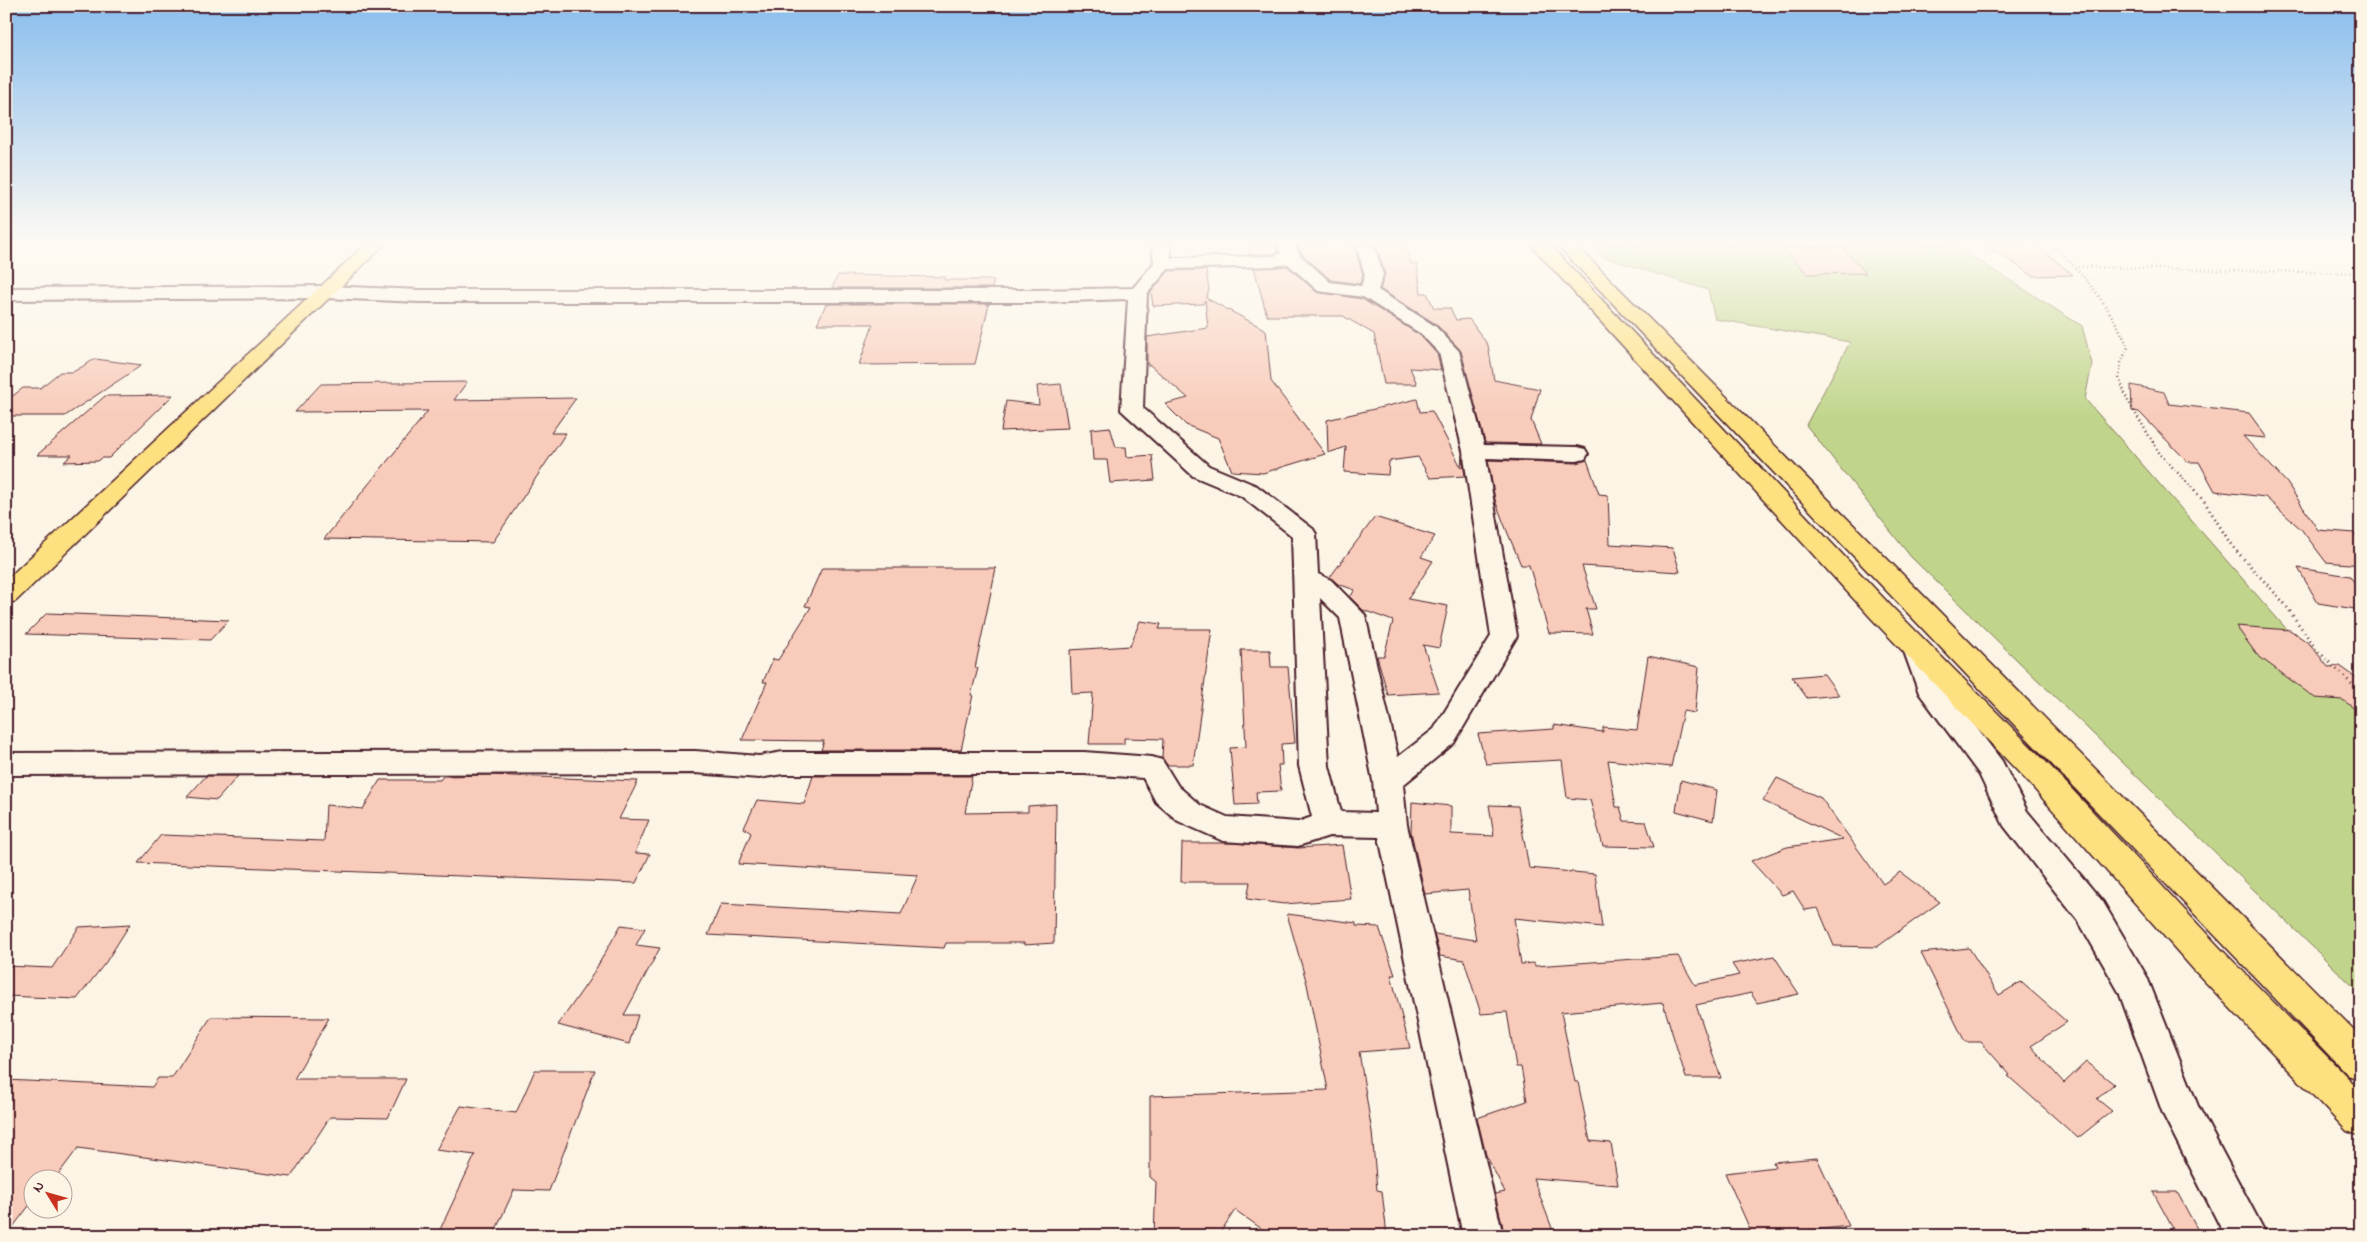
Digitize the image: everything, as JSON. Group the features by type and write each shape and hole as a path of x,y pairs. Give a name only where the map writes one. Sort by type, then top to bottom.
{"main road":[{"path":"6,595 314,303"},
{"path":"1594,303 1915,646 2041,776 2207,960 2361,1118"},
{"path":"1623,303 2078,770 2242,943 2361,1063"}],"street":[{"path":"1137,303 1132,410 1201,470 1248,491 1304,534 1314,766 1329,824"},
{"path":"1385,303 1428,330 1449,351 1474,451 1504,636 1444,736 1388,780"},
{"path":"1474,451 1577,454"},
{"path":"1305,578 1322,586 1352,615 1388,780 1392,824 1483,1236"},
{"path":"1915,646 1929,686 1992,769 2015,818 2090,912 2135,988 2182,1114 2247,1236"},
{"path":"6,764 695,762 759,767 783,763 1084,763 1152,768 1167,794 1189,813 1223,829 1298,834 1329,824 1392,824"}],"path":[{"path":"2104,303 2120,326 2128,347 2121,363 2119,378 2128,401 2160,454 2204,500 2232,546 2284,603 2316,648 2361,692"}],"green space":[{"path":"1711,303 2046,303 2082,326 2092,364 2085,399 2361,714 2361,994 1911,557 1806,425 1850,342 1715,319"}],"building":[{"path":"1153,303 1204,303 1203,304 1153,306"},
{"path":"1205,303 1215,303 1266,330 1271,381 1325,454 1263,473 1232,471 1218,438 1186,425 1165,404 1188,398 1150,365 1147,365 1147,337 1208,328"},
{"path":"1263,303 1368,303 1420,335 1437,354 1441,370 1410,368 1417,384 1384,384 1374,334 1343,316 1267,316"},
{"path":"1402,303 1432,303 1434,308 1450,308 1456,320 1469,319 1488,345 1494,380 1540,389 1531,420 1541,444 1485,443 1461,351 1436,324"},
{"path":"826,304 989,304 975,364 859,365 873,324 817,324"},
{"path":"95,359 142,365 65,416 6,416 6,401 23,388 40,388 60,372 73,372"},
{"path":"467,382 454,400 576,398 551,433 566,433 493,542 324,539 428,411 295,412 321,384"},
{"path":"1061,384 1068,428 1001,431 1006,401 1039,405 1037,386"},
{"path":"2131,385 2164,392 2169,404 2249,413 2267,438 2243,436 2287,483 2318,530 2354,533 2361,540 2361,565 2326,562 2301,529 2265,497 2215,491 2199,462 2188,462 2139,412 2132,411"},
{"path":"173,395 109,458 102,458 98,461 64,462 72,455 37,455 105,396"},
{"path":"1417,399 1420,412 1432,411 1461,467 1462,455 1465,476 1430,478 1418,457 1389,461 1388,475 1344,472 1346,447 1328,453 1327,420"},
{"path":"1110,427 1116,447 1126,447 1127,457 1152,455 1155,480 1110,483 1107,460 1093,460 1091,429"},
{"path":"1488,460 1577,463 1587,460 1599,494 1608,495 1610,544 1673,548 1680,572 1582,566 1596,609 1586,609 1593,634 1549,633 1529,565 1521,565 1495,500"},
{"path":"1375,517 1435,536 1421,557 1433,561 1408,599 1448,606 1439,648 1423,645 1439,692 1388,695 1377,656 1384,656 1393,621 1363,610 1350,597 1355,590 1338,584 1330,577"},
{"path":"822,568 996,568 975,668 978,668 961,750 821,750 824,741 742,740 767,682 763,682 773,659 778,660 811,607 805,606"},
{"path":"2298,568 2350,576 2361,593 2361,610 2318,603"},
{"path":"47,613 229,620 210,640 26,634"},
{"path":"1140,621 1161,624 1159,629 1212,629 1193,765 1167,765 1162,758 1163,739 1124,738 1124,744 1089,744 1093,693 1072,694 1070,650 1130,646"},
{"path":"2236,626 2290,630 2310,644 2328,667 2340,666 2361,681 2361,714 2343,700 2315,698 2257,655"},
{"path":"1241,650 1270,650 1271,667 1288,667 1295,743 1281,744 1282,765 1278,765 1281,791 1256,792 1257,804 1235,805 1230,748 1246,747"},
{"path":"1648,656 1699,667 1695,713 1683,711 1671,767 1608,760 1616,807 1620,807 1624,821 1646,822 1654,847 1603,846 1590,800 1567,798 1562,760 1486,764 1478,734 1554,729 1554,725 1603,732 1603,727 1637,730"},
{"path":"1824,674 1839,695 1807,698 1792,677"},
{"path":"489,775 638,781 619,819 649,820 635,853 650,854 636,883 138,863 161,835 324,841 326,805 363,809 380,780 440,780 443,776"},
{"path":"206,776 238,776 217,800 187,797"},
{"path":"813,776 972,776 965,813 1028,812 1028,806 1056,804 1054,943 1024,945 1024,943 946,943 944,948 708,935 721,904 901,914 918,875 738,864 751,833 744,828 757,800 804,804"},
{"path":"1777,778 1821,798 1883,884 1900,872 1940,902 1877,947 1834,946 1818,908 1805,910 1793,891 1782,895 1751,861 1787,847 1843,839 1763,801"},
{"path":"1681,780 1717,790 1713,821 1676,811"},
{"path":"1412,802 1451,806 1451,834 1494,836 1489,805 1518,806 1529,868 1595,874 1602,927 1514,918 1521,964 1534,963 1535,966 1678,956 1695,985 1739,975 1732,964 1774,956 1799,994 1757,1003 1751,993 1696,1005 1721,1078 1686,1078 1663,1003 1561,1012 1575,1082 1578,1082 1590,1141 1611,1143 1618,1185 1533,1178 1555,1236 1505,1236 1495,1194 1505,1192 1486,1155 1477,1118 1527,1101 1521,1067 1516,1067 1507,1012 1481,1014 1464,960 1440,956 1434,934 1476,940 1468,890 1425,894 1411,832"},
{"path":"1182,843 1232,843 1298,848 1342,845 1351,899 1284,904 1247,899 1250,882 1181,882"},
{"path":"1287,914 1356,923 1356,926 1379,927 1395,975 1391,975 1410,1048 1359,1052 1372,1132 1377,1190 1382,1191 1387,1236 1272,1236 1235,1210 1218,1236 1154,1236 1156,1182 1150,1177 1150,1096 1328,1090 1307,984"},
{"path":"130,924 106,962 77,999 6,996 6,966 52,968 79,927"},
{"path":"621,925 645,928 636,945 660,948 624,1015 638,1015 629,1044 558,1025 590,979"},
{"path":"1969,948 1999,995 2021,982 2067,1022 2031,1046 2064,1083 2086,1062 2114,1084 2097,1099 2112,1111 2078,1138 2008,1076 2010,1075 1981,1042 1965,1042 1921,953"},
{"path":"211,1017 329,1018 294,1079 406,1079 388,1118 330,1117 291,1177 78,1148 62,1170 22,1170 22,1215 6,1236 6,1080 152,1087 158,1078 172,1078"},
{"path":"535,1070 595,1070 549,1191 514,1190 493,1236 437,1236 475,1155 436,1150 461,1106 516,1113"},
{"path":"1817,1158 1849,1226 1795,1232 1797,1236 1753,1236 1725,1173 1775,1167 1773,1162"},
{"path":"2153,1192 2177,1192 2201,1236 2177,1236"}]}
